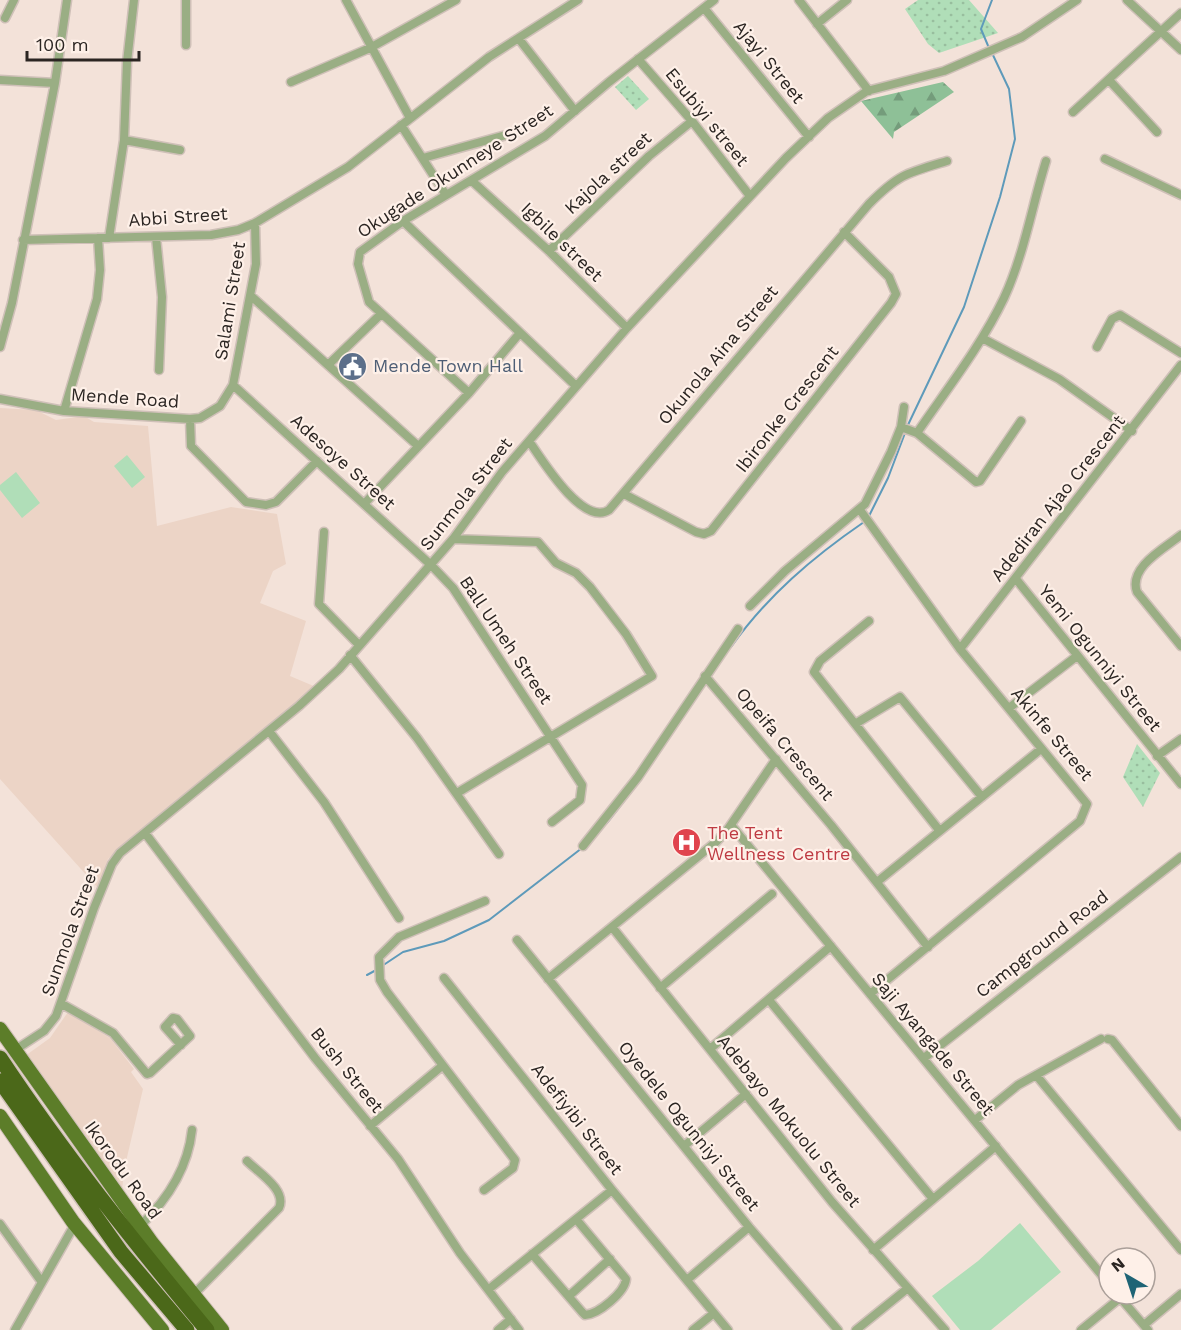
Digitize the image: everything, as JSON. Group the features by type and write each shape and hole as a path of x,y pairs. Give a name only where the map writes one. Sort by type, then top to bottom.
{"highway":[{"name":"Ikorodu Road","path":"0,1058 53,1135 133,1241 207,1330"},
{"path":"0,1081 121,1252 187,1330"}],"main road":[{"name":"Ikorodu Road","path":"0,1029 141,1226 222,1330"},
{"path":"0,1116 75,1224 162,1330"}],"street":[{"path":"5,18 14,0"},
{"path":"0,347 12,303 55,83 67,0"},
{"path":"109,238 124,140 127,63 134,0"},
{"path":"186,0 186,45"},
{"path":"346,0 410,118"},
{"path":"291,82 370,48 456,0"},
{"name":"Abbi Street","path":"23,240 211,236 238,230 255,223 348,166 489,57 578,0"},
{"name":"Okugade Okunneye Street","path":"469,393 369,302 364,293 358,257 367,245 403,221 545,136 714,0"},
{"path":"799,0 869,91"},
{"path":"817,24 847,0"},
{"name":"Sunmola Street","path":"15,1050 52,1023 62,1004 81,941 112,864 120,854 323,686 431,565 453,539 479,501 627,328 808,136 846,104 869,91 944,70 1022,37 1077,0"},
{"path":"1127,0 1181,50"},
{"name":"Ajayi Street","path":"704,8 808,136"},
{"path":"1073,112 1181,13"},
{"path":"519,39 575,111"},
{"name":"Esubiyi street","path":"638,60 692,121 750,195"},
{"path":"0,80 55,83"},
{"path":"1108,80 1156,132"},
{"name":"Kajola street","path":"549,251 649,156 692,121"},
{"path":"401,125 446,195"},
{"path":"423,158 517,132"},
{"path":"124,140 180,150"},
{"path":"1105,159 1181,195"},
{"name":"Okunola Aina Street","path":"529,441 561,485 588,511 604,513 624,494 844,232 892,180 946,161"},
{"path":"750,606 785,571 864,515 879,480 908,430 982,338 1014,275 1046,161"},
{"name":"Igbile street","path":"472,181 549,251 627,328"},
{"path":"403,221 576,386"},
{"name":"Salami Street","path":"233,385 256,264 255,223"},
{"name":"Ibironke Crescent","path":"624,494 696,532 704,534 711,531 896,294 889,277 844,232"},
{"path":"156,237 162,297 159,370"},
{"path":"64,411 97,299 100,270 98,238"},
{"path":"251,296 417,445"},
{"path":"328,365 381,314"},
{"path":"1097,347 1112,319 1120,315 1181,353"},
{"path":"364,504 417,445 469,393 519,334"},
{"path":"982,338 1059,379 1132,431"},
{"name":"Adediran Ajao Crescent","path":"960,649 1132,431 1181,365"},
{"name":"Mende Road","path":"0,399 64,411 190,419 200,418 220,406 233,385"},
{"name":"Adesoye Street","path":"233,385 431,565"},
{"path":"904,407 908,430 976,482 980,481 1021,421"},
{"path":"190,419 191,446 246,502 266,505 276,502 317,461"},
{"name":"Akinfe Street","path":"864,515 960,649 1087,804 1085,815 985,902 870,994"},
{"path":"324,532 319,604 359,645"},
{"path":"1181,535 1140,569 1135,580 1137,592 1181,646"},
{"path":"453,539 538,542 556,563 576,573 590,587 651,673 649,680 457,793"},
{"name":"Ball Umeh Street","path":"431,565 453,588 582,785 583,793 572,808 552,822"},
{"name":"Yemi Ogunniyi Street","path":"1016,579 1181,784"},
{"path":"869,621 820,661 814,672 939,830"},
{"path":"583,846 639,777 738,629"},
{"path":"350,656 397,711 499,854"},
{"path":"1010,708 1077,656"},
{"name":"Opeifa Crescent","path":"707,678 877,882 927,947"},
{"path":"855,724 900,697 982,797"},
{"path":"269,730 324,802 399,918"},
{"path":"1158,756 1181,739"},
{"path":"877,882 1041,749"},
{"path":"548,979 696,859 731,825 776,759"},
{"name":"Saji Ayangade Street","path":"731,825 1097,1269"},
{"name":"Bush Street","path":"145,833 315,1058 410,1175 460,1253 519,1330"},
{"name":"Campground Road","path":"924,1058 1181,857"},
{"path":"660,988 772,894"},
{"path":"484,1190 513,1168 514,1160 380,980 380,957 399,936 485,901"},
{"name":"Adebayo Mokuolu Street","path":"612,927 873,1250 945,1330"},
{"name":"Oyedele Ogunniyi Street","path":"517,940 749,1227 838,1330"},
{"path":"710,1049 831,946"},
{"name":"Adefiyibi Street","path":"444,978 612,1190 728,1330"},
{"path":"769,1000 933,1199"},
{"path":"62,1004 113,1033 147,1074 181,1046"},
{"path":"975,1120 1018,1085 1104,1039 1112,1040 1181,1126"},
{"path":"370,1126 442,1066"},
{"path":"1036,1075 1181,1250"},
{"path":"684,1146 746,1094"},
{"path":"141,1226 158,1208 181,1172 190,1145 192,1130"},
{"path":"873,1250 996,1146"},
{"path":"193,1295 279,1208 282,1202 280,1193 247,1161"},
{"path":"489,1289 612,1190"},
{"path":"532,1254 585,1315 596,1313 626,1283 623,1275 576,1219"},
{"path":"0,1224 41,1281"},
{"path":"15,1330 75,1224"},
{"path":"687,1280 749,1227"},
{"path":"568,1296 610,1259"},
{"path":"856,1330 908,1288"},
{"path":"1127,1306 1146,1328 1181,1294"},
{"path":"1082,1330 1107,1306"},
{"path":"693,1330 714,1313"},
{"path":"498,1330 511,1319"}],"shaded area":[{"path":"0,408 36,410 56,420 84,416 94,422 148,426 157,526 231,507 277,514 286,564 273,571 260,603 306,621 290,676 316,687 108,859 98,888 0,779"},
{"path":"68,1012 110,1038 134,1069 131,1072 143,1089 124,1170 122,1191 25,1056 50,1038"}],"green space":[{"path":"918,0 969,0 998,33 939,53 928,44 905,9"},
{"path":"628,76 649,99 636,110 615,87"},
{"path":"943,82 954,92 894,132 893,139 861,101"},
{"path":"127,455 145,477 132,488 114,466"},
{"path":"16,472 40,503 22,518 0,490 0,485"},
{"path":"1137,744 1160,773 1143,807 1123,777"},
{"path":"1020,1223 1061,1272 991,1330 960,1330 932,1296 978,1261"}],"waterway":[{"path":"989,48 981,29 992,0"},
{"path":"907,427 964,307 1000,197 1015,139 1009,89 992,53"},
{"path":"868,518 888,478 905,433"},
{"path":"731,647 775,594 792,578 864,522"},
{"path":"607,823 642,778"},
{"path":"382,966 403,952 444,941 489,920 582,848"},
{"path":"367,975 378,969"}],"place":[{"name":"Mende Town Hall","path":"352,366"},
{"name":"The Tent Wellness Centre","path":"686,843"}]}
